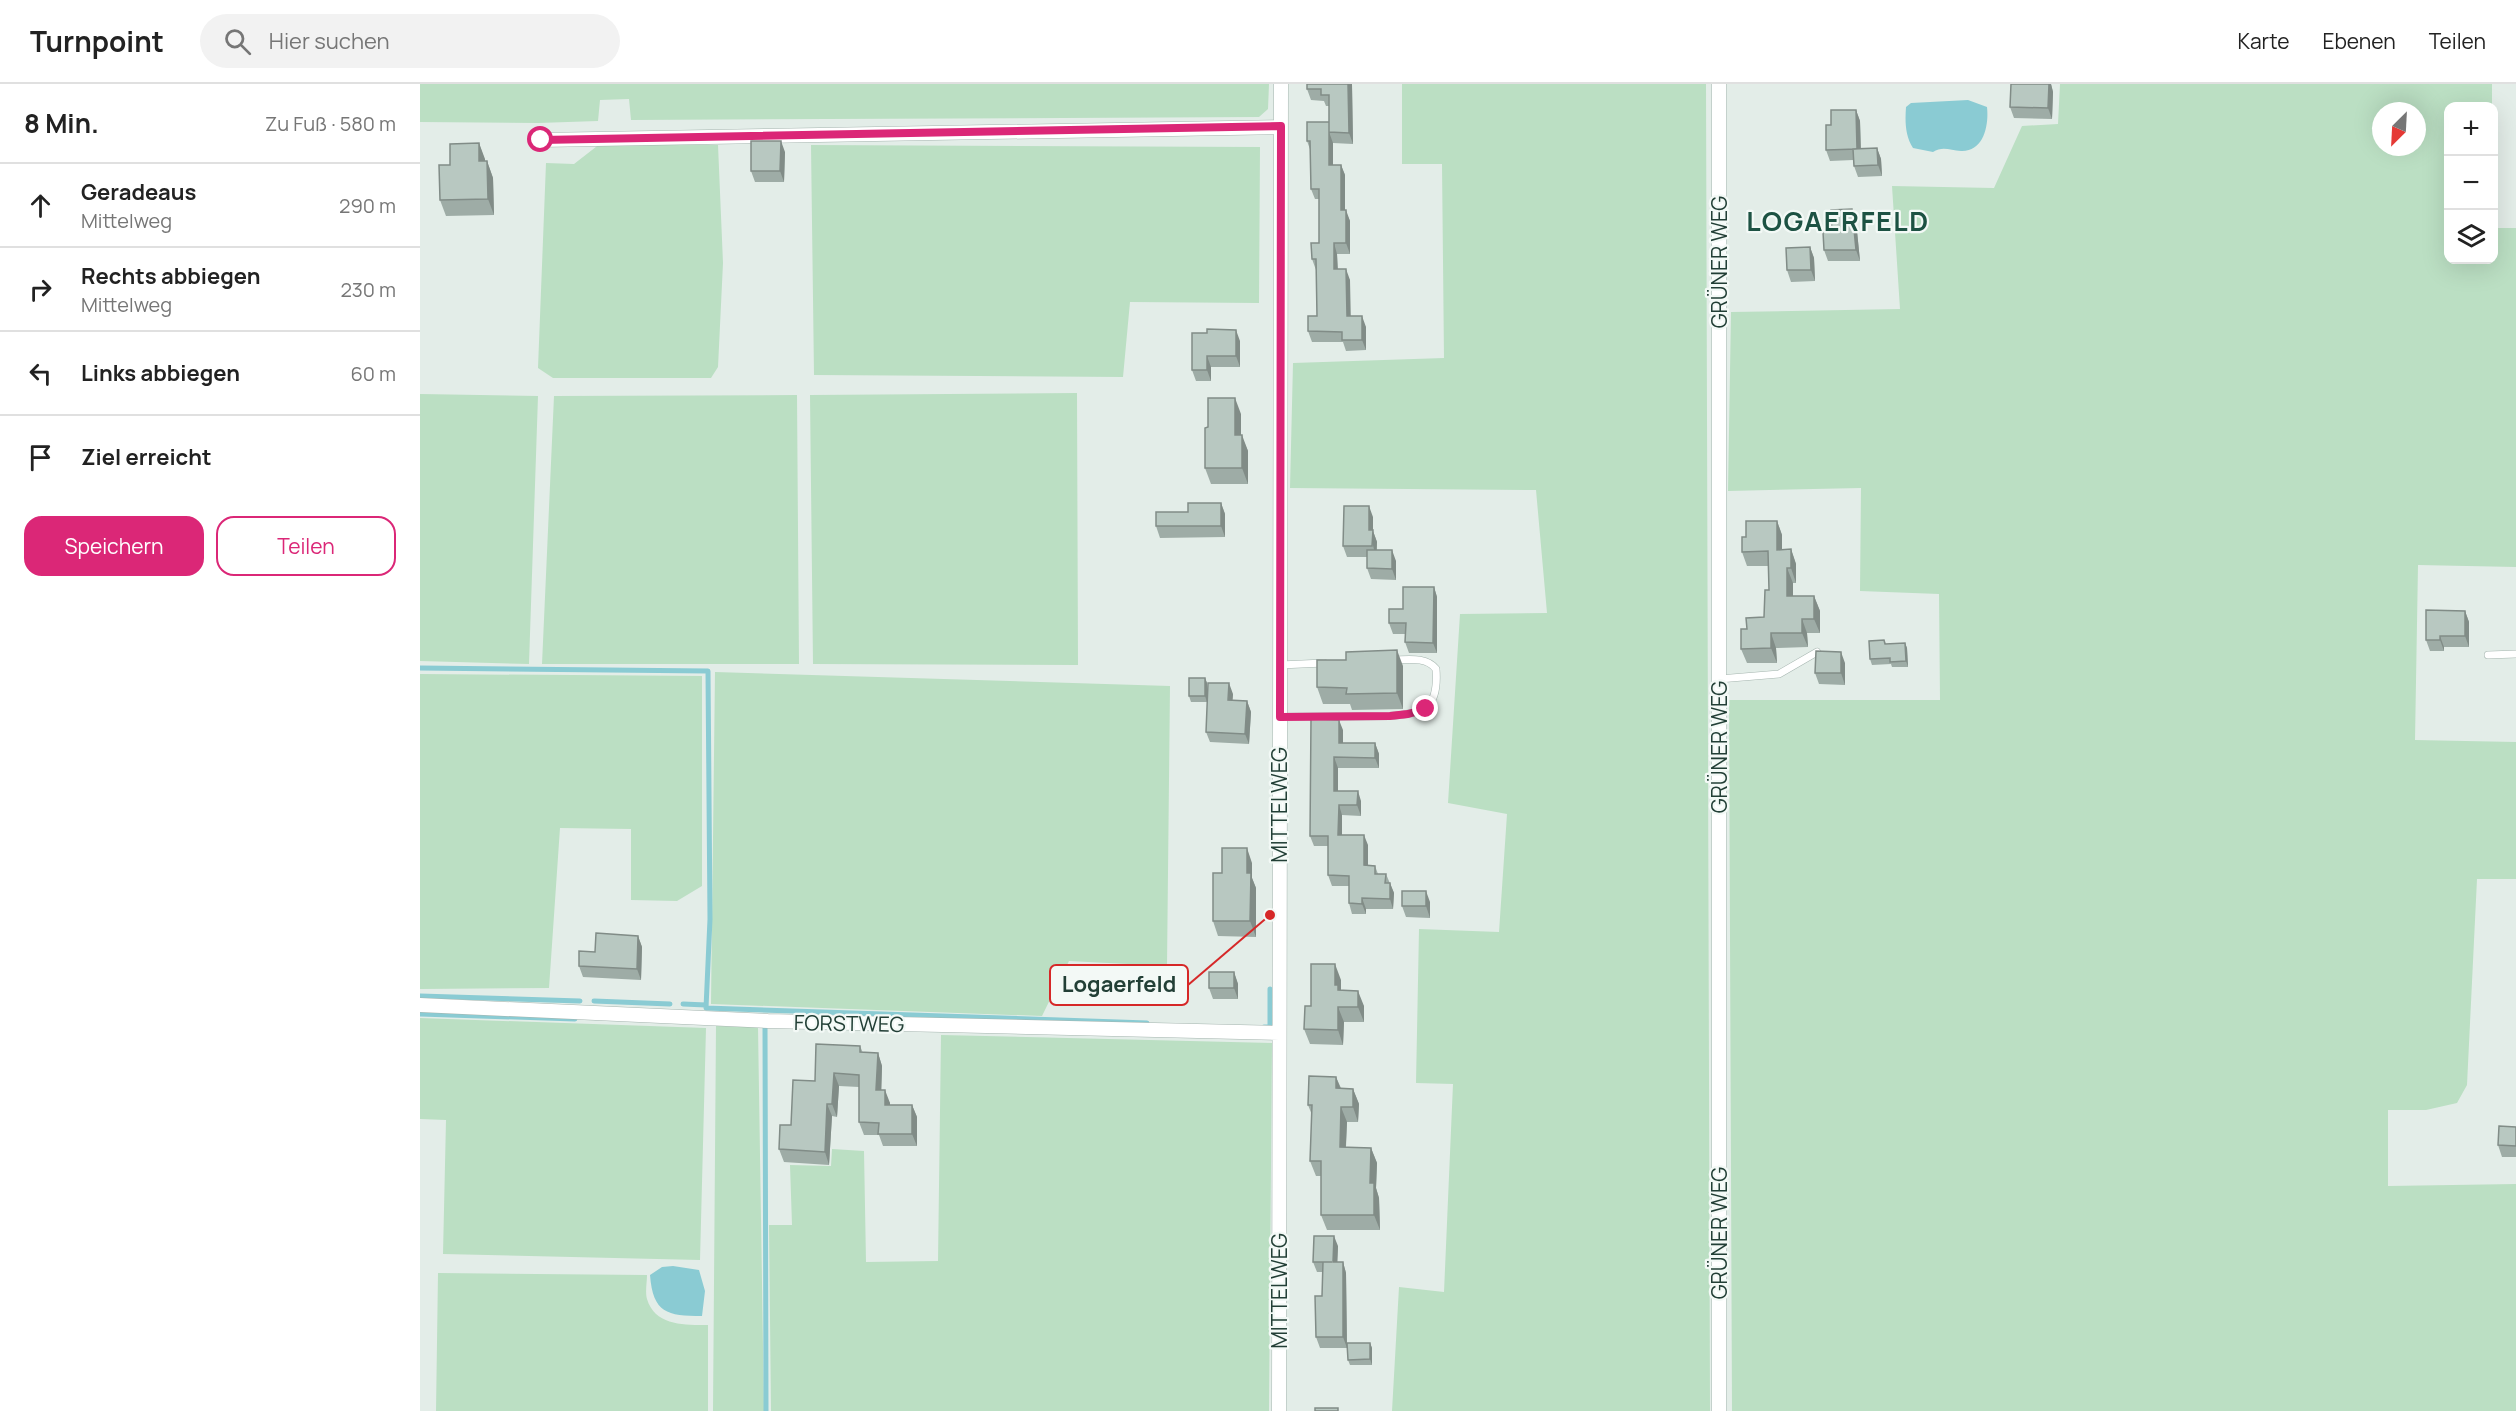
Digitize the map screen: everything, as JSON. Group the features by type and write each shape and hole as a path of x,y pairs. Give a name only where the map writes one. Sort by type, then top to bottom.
{"street":[{"name":"MITTELWEG","path":"1279,1411 1281,84"},
{"name":"GRÜNER WEG","path":"1719,84 1719,1411"},
{"path":"541,140 1281,126"},
{"name":"FORSTWEG","path":"420,1005 768,1021 1279,1033"}],"lane":[{"path":"1719,680 1779,674 1817,652"},
{"path":"2488,655 2516,654"},
{"path":"1280,717 1399,715 1426,709 1435,695 1436,669 1432,664 1423,660 1385,661"},
{"path":"1280,665 1338,662"}],"green space":[{"path":"420,84 1269,84 1268,109 1259,117 631,120 629,99 600,100 598,121 538,123 420,122"},
{"path":"1402,84 1706,84 1710,1411 1392,1411 1399,1287 1444,1292 1453,1084 1416,1083 1419,929 1499,932 1507,814 1448,803 1460,614 1547,613 1536,490 1290,488 1293,363 1444,358 1442,164 1402,164"},
{"path":"2060,84 2492,84 2492,102 2444,102 2444,264 2498,264 2498,228 2516,228 2516,567 2418,565 2415,740 2516,742 2516,879 2477,879 2467,1085 2457,1103 2426,1110 2388,1110 2388,1186 2516,1184 2516,1411 1732,1411 1729,700 1940,700 1939,594 1860,591 1861,488 1728,491 1731,312 1900,309 1892,186 1994,188 2022,126 2058,124"},
{"path":"601,143 718,145 723,263 718,367 711,378 553,378 538,368 546,163 574,164"},
{"path":"811,145 1260,147 1259,303 1130,302 1123,377 814,375"},
{"path":"1077,393 1078,665 813,664 810,395"},
{"path":"420,394 538,396 529,664 420,661"},
{"path":"797,395 799,664 542,664 554,396"},
{"path":"715,672 1170,686 1167,966 1069,961 1042,1016 711,1004"},
{"path":"420,674 702,676 702,886 677,901 631,900 631,829 560,828 549,988 420,989"},
{"path":"420,1018 706,1028 700,1260 443,1254 446,1120 420,1119"},
{"path":"716,1026 758,1027 764,1411 713,1411"},
{"path":"941,1035 1272,1043 1269,1411 771,1411 769,1225 792,1225 790,1165 831,1166 832,1149 864,1151 866,1262 938,1261"},
{"path":"438,1273 647,1275 647,1299 657,1314 664,1319 681,1324 708,1325 708,1411 436,1411"}],"water":[{"path":"1968,100 1987,107 1986,129 1975,147 1961,151 1943,149 1933,152 1913,148 1907,133 1906,107 1911,103"},
{"path":"673,1266 699,1270 705,1291 702,1316 671,1313 664,1310 654,1297 650,1275 662,1267"}],"building":[{"path":"1307,84 1348,84 1349,133 1329,132 1329,95 1321,95 1321,89 1307,89"},
{"path":"2011,84 2049,84 2048,108 2010,107"},
{"path":"1831,110 1856,110 1857,149 1826,150 1826,125 1831,125"},
{"path":"1307,122 1329,122 1329,165 1341,165 1341,210 1346,210 1346,243 1334,243 1334,269 1346,269 1347,316 1362,316 1362,340 1342,340 1342,332 1308,331 1308,316 1317,316 1316,259 1312,259 1311,243 1319,243 1319,189 1311,189 1310,141 1307,141"},
{"path":"751,141 781,141 780,171 751,171"},
{"path":"479,143 479,161 487,161 488,199 440,200 439,165 450,165 450,144"},
{"path":"1877,148 1878,165 1854,166 1853,149"},
{"path":"1852,209 1856,250 1824,250 1823,232 1832,232 1831,210"},
{"path":"1810,247 1811,270 1787,270 1786,248"},
{"path":"1207,329 1236,330 1236,356 1207,356 1207,370 1192,370 1192,333 1207,333"},
{"path":"1208,398 1235,398 1235,435 1242,435 1242,468 1205,468"},
{"path":"1188,503 1221,503 1221,526 1156,526 1156,512 1188,512"},
{"path":"1344,506 1369,506 1369,530 1373,530 1372,546 1343,546"},
{"path":"1746,521 1777,521 1777,550 1791,549 1791,568 1787,568 1787,596 1814,596 1814,619 1802,619 1802,633 1771,633 1771,648 1741,649 1741,629 1747,629 1746,618 1764,617 1765,590 1769,590 1768,551 1742,552 1742,537 1746,537"},
{"path":"1367,550 1392,550 1392,569 1367,568"},
{"path":"1403,587 1434,587 1433,643 1405,642 1406,623 1389,623 1389,609 1403,609"},
{"path":"2426,610 2465,611 2465,636 2440,636 2440,640 2426,640"},
{"path":"1884,640 1885,644 1905,643 1906,661 1890,662 1890,658 1870,659 1869,641"},
{"path":"1397,650 1397,693 1346,694 1347,688 1317,687 1317,660 1346,660 1346,652"},
{"path":"1816,651 1841,652 1841,673 1815,673"},
{"path":"1189,678 1205,678 1205,696 1189,696"},
{"path":"1208,683 1229,683 1228,700 1247,701 1245,734 1206,732"},
{"path":"1311,719 1339,720 1339,743 1375,743 1375,758 1334,757 1334,791 1358,791 1357,805 1339,805 1338,835 1364,835 1364,865 1375,866 1375,874 1386,874 1385,883 1390,883 1390,899 1362,898 1362,904 1349,903 1349,876 1328,875 1328,836 1310,836"},
{"path":"1222,848 1247,848 1247,873 1251,873 1250,921 1213,921 1213,873 1222,873"},
{"path":"1402,891 1426,891 1426,906 1402,906"},
{"path":"596,933 638,936 637,969 579,966 579,951 595,952"},
{"path":"1311,964 1335,964 1335,985 1338,985 1338,990 1358,991 1358,1007 1338,1007 1338,1030 1304,1029 1305,1006 1311,1006"},
{"path":"1209,972 1234,972 1234,988 1209,988"},
{"path":"816,1044 860,1046 860,1052 878,1053 876,1090 885,1090 885,1105 912,1105 912,1134 878,1134 879,1123 859,1122 859,1075 834,1073 832,1104 827,1104 825,1152 779,1149 780,1125 791,1125 793,1080 815,1081"},
{"path":"1309,1076 1336,1077 1336,1088 1353,1089 1353,1107 1341,1107 1340,1147 1371,1148 1370,1183 1374,1183 1374,1215 1321,1215 1321,1161 1310,1161 1312,1105 1308,1105"},
{"path":"2499,1126 2516,1127 2516,1146 2498,1145"},
{"path":"1314,1236 1334,1236 1333,1262 1343,1262 1343,1337 1316,1337 1315,1296 1322,1296 1323,1262 1313,1262"},
{"path":"1347,1343 1370,1343 1370,1359 1348,1360"},
{"path":"1315,1408 1338,1408 1338,1411 1315,1411"}],"waterway":[{"path":"420,668 708,671 710,919 706,1008 1147,1023"},
{"path":"1264,1027 1270,1027 1270,989"},
{"path":"420,996 580,1001"},
{"path":"594,1001 670,1004"},
{"path":"683,1004 706,1005"},
{"path":"420,1014 575,1019"},
{"path":"765,1024 766,1411"}],"place":[{"name":"Logaerfeld","path":"1270,915"}],"district":[{"name":"LOGAERFELD","path":"1838,220"}],"route":[{"path":"541,140 1281,126 1280,717 1390,716 1426,709"}]}
